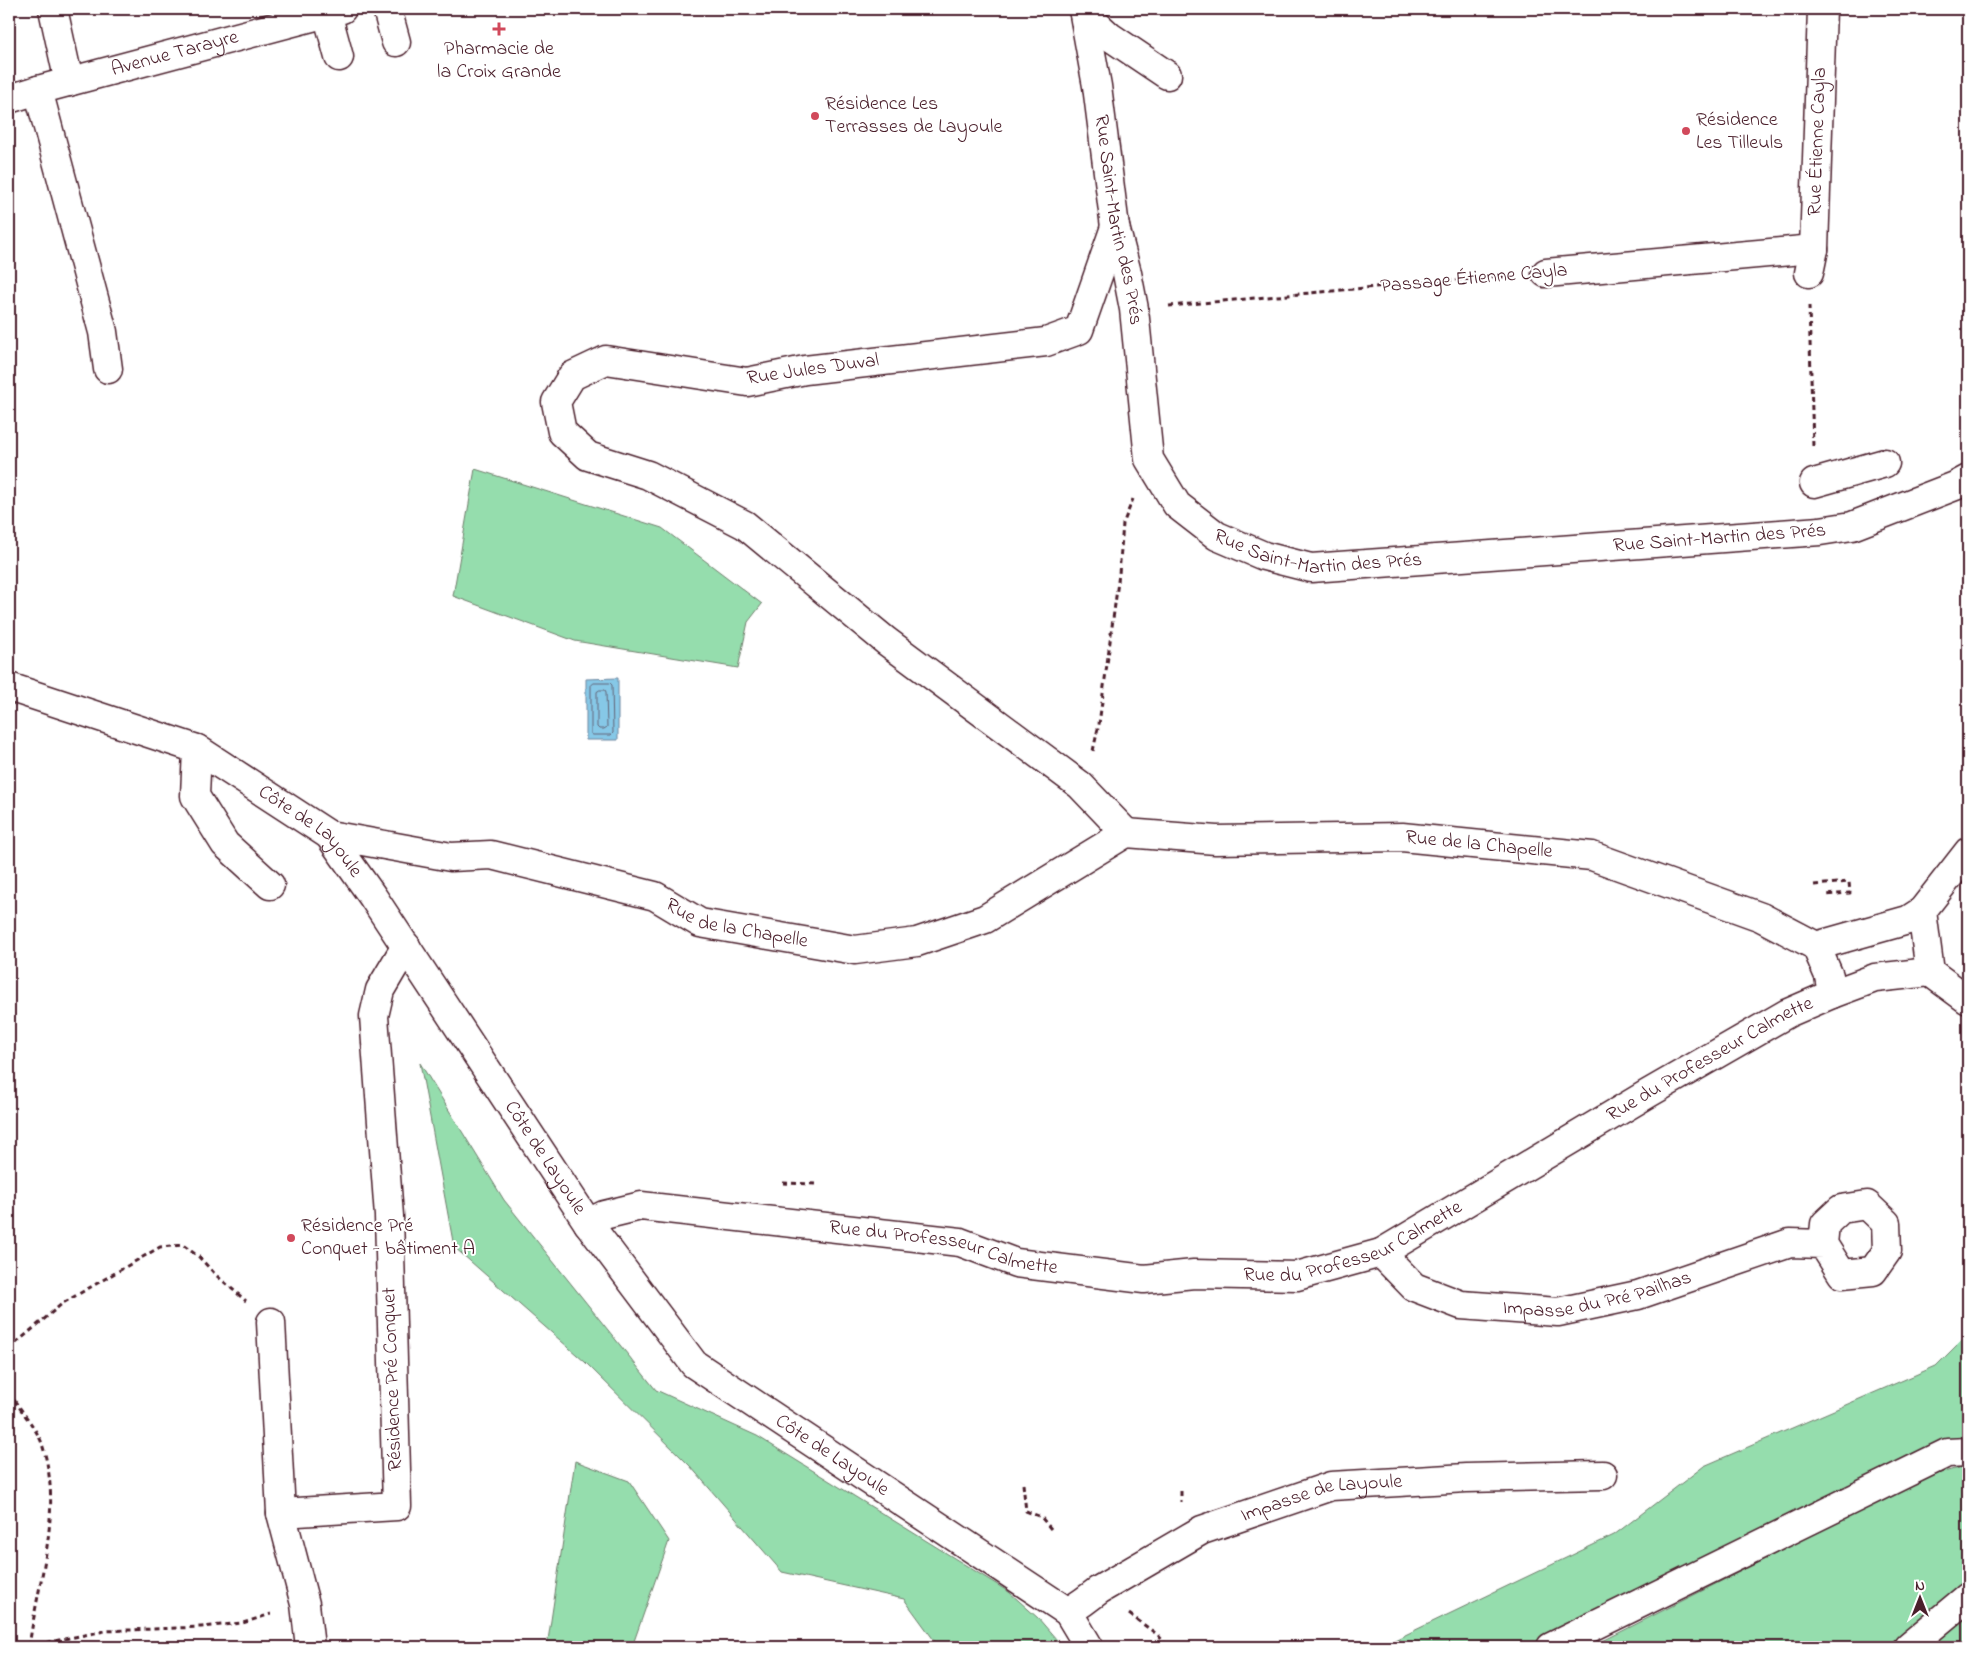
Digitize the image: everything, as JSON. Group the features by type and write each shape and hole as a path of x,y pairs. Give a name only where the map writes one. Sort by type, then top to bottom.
{"street":[{"path":"53,9 69,82"},
{"path":"386,9 396,42"},
{"name":"Rue Étienne Cayla","path":"1811,261 1822,9"},
{"path":"335,11 339,57"},
{"name":"Avenue Tarayre","path":"9,99 280,17 335,11"},
{"path":"1084,11 1109,36 1167,75"},
{"name":"Rue Saint-Martin des Prés","path":"1084,11 1097,86 1115,227 1134,309 1149,459 1177,505 1217,536 1264,556 1311,568 1820,531 1852,526 1968,479"},
{"path":"38,90 103,332 108,369"},
{"name":"Rue Jules Duval","path":"1115,227 1079,330 1046,342 805,370 747,382 606,360 572,376 556,402 562,432 588,456 648,475 745,525 886,641 1080,785 1126,834"},
{"name":"Passage Étienne Cayla","path":"1546,273 1811,261"},
{"path":"1814,483 1885,463"},
{"name":"Côte de Layoule","path":"12,692 198,749 329,836 406,946 588,1223 694,1364 1068,1612 1089,1647"},
{"path":"198,749 195,796 225,844 270,885"},
{"name":"Rue de la Chapelle","path":"329,836 451,857 491,855 655,896 700,923 855,950 917,942 985,919 1126,834 1216,840 1402,837 1592,856 1761,917 1816,946"},
{"path":"1816,946 1908,920 1922,911 1968,852"},
{"path":"1922,911 1930,972"},
{"name":"Résidence Pré Conquet","path":"281,1513 397,1506 389,1216 374,1016 380,990 406,946"},
{"name":"Rue du Professeur Calmette","path":"588,1223 604,1215 641,1206 960,1242 1016,1264 1144,1279 1194,1274 1298,1276 1381,1254 1649,1093 1788,1013 1832,994 1829,976 1816,946"},
{"path":"1832,994 1875,978 1930,972 1968,1000"},
{"name":"Impasse du Pré Pailhas","path":"1381,1254 1414,1287 1461,1305 1558,1312 1638,1295 1790,1243 1823,1244"},
{"path":"271,1322 281,1513 305,1604 310,1647"},
{"path":"1551,1647 1947,1453 1968,1452"},
{"name":"Impasse de Layoule","path":"1068,1612 1099,1590 1202,1530 1331,1486 1466,1478 1603,1475"},
{"path":"1908,1647 1968,1597"}],"path":[{"path":"9,10 15,9"},
{"name":"Passage Étienne Cayla","path":"1134,309 1397,284 1546,273"},
{"path":"1809,302 1813,447"},
{"path":"1094,746 1119,574 1123,524 1149,459"},
{"path":"1814,885 1849,882 1850,893 1825,895"},
{"path":"9,1042 14,1044"},
{"path":"784,1183 817,1184"},
{"path":"9,1349 62,1303 160,1247 183,1246 199,1257 216,1275"},
{"path":"9,1393 42,1442 50,1481 51,1524 29,1646 105,1631 201,1627 243,1623 305,1604"},
{"path":"1023,1484 1026,1511 1041,1517 1051,1529"},
{"path":"1123,1610 1158,1635 1168,1647"}],"green space":[{"path":"475,469 662,528 762,604 748,622 738,668 575,641 453,596"},
{"path":"420,1063 504,1200 656,1390 757,1436 1009,1592 1038,1618 1063,1647 939,1647 904,1599 782,1572 690,1466 585,1362 454,1247"},
{"path":"1968,1334 1968,1443 1929,1449 1898,1461 1538,1647 1380,1647 1614,1535 1704,1466 1936,1366"},
{"path":"575,1461 629,1481 669,1541 632,1647 547,1647"},
{"path":"1968,1465 1968,1581 1885,1647 1591,1647 1927,1477"},
{"path":"1968,1615 1968,1647 1927,1647"}],"water":[{"path":"618,678 618,740 586,740 586,679"}],"place":[{"name":"Pharmacie de la Croix Grande","path":"499,29"},
{"name":"Résidence Les Terrasses de Layoule","path":"815,116"},
{"name":"Résidence Les Tilleuls","path":"1686,131"},
{"name":"Résidence Pré Conquet - bâtiment A","path":"291,1238"}]}
